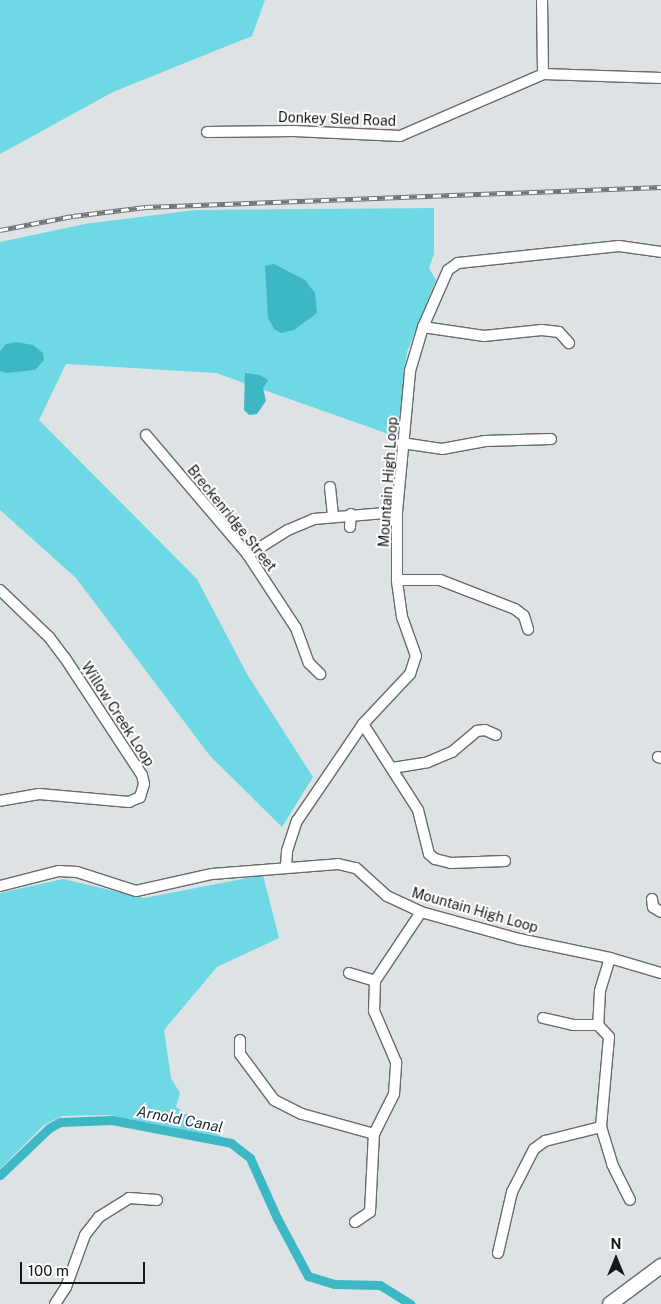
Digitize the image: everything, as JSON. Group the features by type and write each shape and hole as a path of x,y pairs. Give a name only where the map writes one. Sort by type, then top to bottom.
{"main road":[{"path":"610,1304 661,1266"}],"street":[{"path":"542,0 543,74 661,78"},
{"name":"Donkey Sled Road","path":"207,132 294,131 400,136 543,74"},
{"name":"Mountain High Loop","path":"661,252 619,246 458,263 448,270 423,327 410,372 402,443 397,512 397,580 402,617 416,656 410,674 363,724 297,821 287,851 286,866 338,864 356,868 387,896 421,912 519,939 610,958 661,973"},
{"path":"423,327 484,336 542,330 559,332 569,342"},
{"name":"Breckenridge Street","path":"146,435 248,555 296,628 309,663 320,674"},
{"path":"402,443 442,449 485,441 551,439"},
{"path":"330,487 333,515"},
{"path":"248,555 288,530 333,515 397,512"},
{"path":"350,527 351,514"},
{"path":"397,580 440,580 515,609 524,616 528,629"},
{"name":"Willow Creek Loop","path":"0,590 49,637 65,658 142,775 144,784 140,797 129,802 39,794 0,801"},
{"path":"363,724 418,810 429,854 435,859 450,863 505,860"},
{"path":"392,768 428,762 452,752 478,731 486,730 496,735"},
{"path":"0,886 59,871 77,872 136,891 212,874 286,866"},
{"path":"652,899 654,907 661,912"},
{"path":"355,1222 370,1212 374,1134 394,1094 396,1062 374,1011 375,981 421,912"},
{"path":"610,958 600,991 598,1025 609,1037 601,1127 612,1164 630,1200"},
{"path":"349,973 375,981"},
{"path":"543,1018 573,1025 598,1025"},
{"path":"240,1040 240,1054 274,1100 302,1114 374,1134"},
{"path":"498,1253 512,1192 534,1149 545,1141 601,1127"},
{"path":"55,1304 66,1287 85,1235 98,1217 126,1199 142,1197 157,1200"}],"shaded area":[{"path":"0,0 265,0 252,36 113,92 0,154"},
{"path":"434,208 434,254 429,268 436,280 407,352 397,437 216,373 66,364 39,420 197,579 247,674 313,777 282,827 210,756 76,578 0,510 0,242 85,224 195,210"},
{"path":"274,264 305,280 315,293 317,313 294,330 281,333 274,329 268,318 265,266"},
{"path":"16,342 33,345 43,353 44,360 35,370 6,373 0,371 0,351 6,344"},
{"path":"245,373 260,375 268,380 263,388 266,401 257,414 249,415 244,410"},
{"path":"263,875 279,938 217,967 164,1030 171,1078 180,1093 176,1107 222,1137 108,1115 62,1116 44,1125 0,1169 0,893 63,879 144,898"}],"waterway":[{"name":"Arnold Canal","path":"0,1175 49,1128 60,1122 112,1120 231,1143 250,1158 277,1218 308,1276 334,1284 380,1285 410,1304"}],"railway":[{"path":"0,230 73,216 145,207 661,187"}]}
